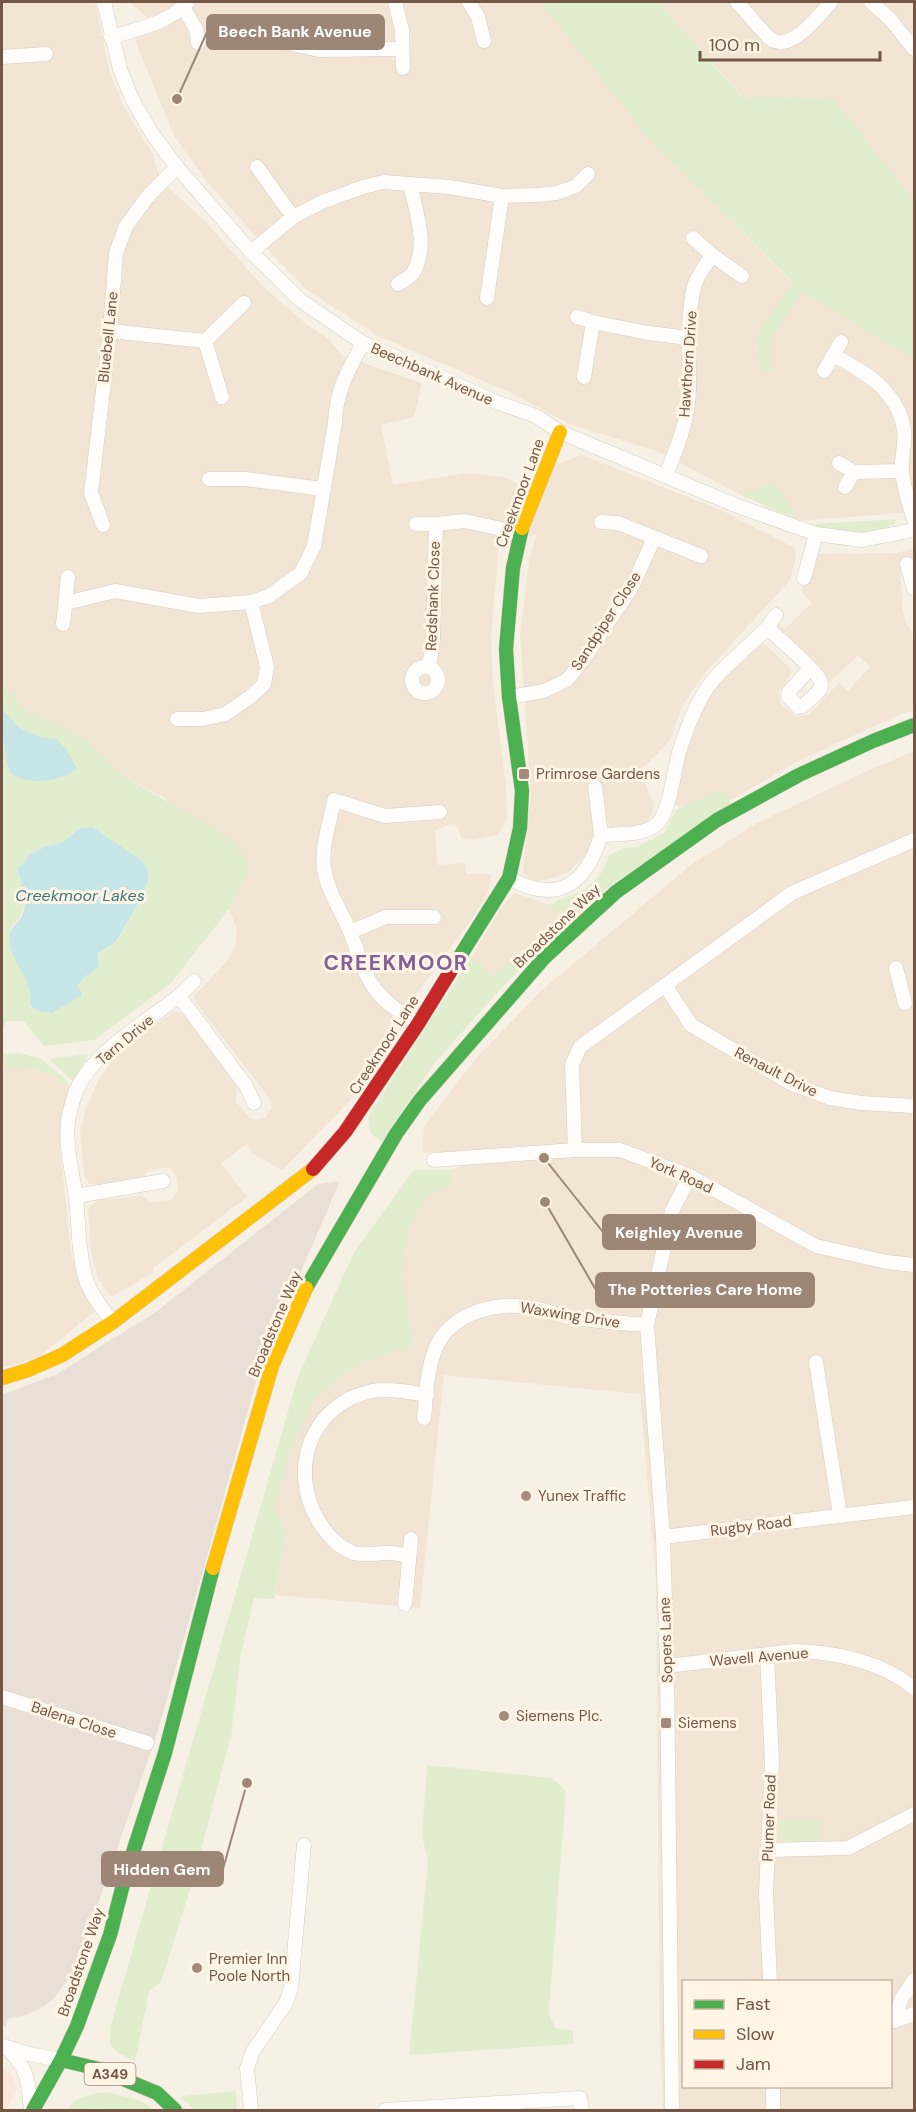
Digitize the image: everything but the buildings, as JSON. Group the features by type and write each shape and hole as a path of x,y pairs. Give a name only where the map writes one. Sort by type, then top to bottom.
{"street":[{"name":"Beechbank Avenue","path":"104,2 120,69 132,99 153,135 177,167 251,252 300,300 363,343 496,402 536,416 560,432 735,506 816,534 861,540 915,530"},
{"path":"395,2 402,30 403,68"},
{"path":"470,2 478,17 484,41"},
{"path":"738,2 772,40 785,42 796,38 831,2"},
{"path":"871,2 890,19 915,49"},
{"path":"111,37 162,22 186,4 196,29 198,42"},
{"path":"283,42 319,51 402,49"},
{"path":"2,57 46,54"},
{"name":"Bluebell Lane","path":"103,525 91,492 110,331 116,253 126,226 149,195 177,167"},
{"path":"257,167 293,217"},
{"path":"251,252 293,217 322,202 383,182 449,187 501,196 557,193 576,186 588,174"},
{"path":"398,284 413,274 419,255 421,235 410,184"},
{"path":"576,186 586,197"},
{"path":"487,298 501,196"},
{"path":"693,238 742,276"},
{"name":"Hawthorn Drive","path":"666,475 680,440 688,408 691,369 689,338 694,285 712,255"},
{"path":"110,331 205,340 244,303"},
{"path":"577,317 648,333 689,338"},
{"path":"584,377 593,322"},
{"path":"205,340 222,397"},
{"path":"824,371 841,342"},
{"path":"66,603 115,591 199,606 251,602 269,596 302,573 314,546 335,423 336,403 342,383 363,343"},
{"path":"833,355 862,370 885,389 909,430 902,471 907,499 915,519"},
{"name":"Creekmoor Lane","path":"2,1378 28,1370 62,1355 112,1322 314,1168 345,1132 418,1024 509,878 520,828 522,791 509,697 506,649 508,609 520,533 560,432"},
{"path":"839,463 854,472 902,471"},
{"path":"845,487 854,472"},
{"path":"209,479 244,479 323,489"},
{"name":"Redshank Close","path":"416,524 465,521 520,533"},
{"path":"601,522 618,523 701,556"},
{"name":"Redshank Close","path":"429,667 433,639 436,524"},
{"path":"804,578 816,534"},
{"name":"Sandpiper Close","path":"509,697 544,691 567,680 633,585 654,538"},
{"path":"908,564 915,589"},
{"path":"63,624 68,577"},
{"path":"177,719 203,719 225,714 264,684 267,667 251,602"},
{"path":"601,835 648,830 658,823 673,781 679,751 702,698 714,680 767,628 776,615"},
{"path":"767,628 810,668"},
{"name":"Broadstone Way","path":"32,2110 61,2060 77,2026 111,1935 125,1877 165,1753 218,1547 273,1366 307,1286 396,1134 420,1101 545,957 616,892 717,820 799,775 873,741 915,725"},
{"path":"509,878 524,887 547,891 566,888 578,879 594,856 601,835 595,788"},
{"path":"418,1024 384,1001 374,988 333,899 324,869 327,798 385,816 440,812"},
{"path":"575,1150 572,1065 580,1047 792,893 914,841"},
{"path":"350,932 386,917 434,917"},
{"path":"896,968 908,985 905,1003"},
{"name":"Tarn Drive","path":"112,1322 93,1295 81,1256 68,1121 76,1091 100,1057 179,996 194,981"},
{"name":"Renault Drive","path":"665,986 691,1025 790,1083 830,1098 885,1105 915,1106"},
{"path":"179,996 246,1086 254,1103"},
{"name":"York Road","path":"434,1160 575,1150 620,1150 690,1176 816,1246 866,1258 915,1265"},
{"name":"Sopers Lane","path":"672,2110 667,1666 663,1537 646,1325 672,1211 690,1176"},
{"path":"76,1196 163,1181"},
{"name":"Waxwing Drive","path":"424,1418 435,1350 443,1336 457,1323 478,1311 501,1306 518,1306 568,1317 646,1325"},
{"path":"816,1362 840,1515"},
{"path":"409,1556 354,1553 333,1540 311,1508 306,1494 304,1466 317,1426 339,1405 372,1392 394,1390 427,1395"},
{"name":"Rugby Road","path":"663,1537 915,1507"},
{"path":"405,1604 411,1539"},
{"name":"Wavell Avenue","path":"667,1666 795,1651 830,1654 869,1663 915,1688"},
{"name":"Plumer Road","path":"767,1655 771,1762 766,1893 770,1980"},
{"name":"Balena Close","path":"2,1697 147,1743"},
{"path":"768,1850 848,1848 915,1814"},
{"path":"251,2110 247,2068 253,2051 286,2003 291,1988 304,1845"},
{"path":"893,2022 901,1999 915,1980"},
{"path":"893,2022 915,2013"},
{"path":"3,2045 29,2054 61,2060"},
{"name":"Broadstone Way","path":"3,2045 20,2060 28,2081 32,2110"},
{"name":"A349","path":"61,2060 99,2069 157,2093 174,2110"},
{"path":"773,2088 773,2110"},
{"path":"385,2110 580,2098 582,2110"}],"shaded area":[{"path":"2,2 95,2 110,73 125,109 153,154 157,170 170,189 206,222 264,288 305,323 327,338 343,356 422,383 414,417 381,425 393,485 468,473 504,477 523,486 499,541 491,639 493,684 506,786 507,818 498,835 472,840 462,839 455,823 435,830 437,865 466,863 466,874 491,874 487,895 472,919 393,1026 353,1098 282,1170 253,1154 247,1144 221,1163 247,1197 153,1268 154,1272 111,1297 99,1280 91,1252 88,1209 97,1200 141,1196 151,1202 172,1199 178,1191 176,1177 170,1167 149,1170 140,1179 98,1185 89,1184 84,1176 80,1133 85,1110 99,1079 119,1052 176,1011 183,1014 236,1083 236,1102 250,1118 256,1120 266,1117 272,1108 270,1099 195,1002 194,996 228,960 235,946 237,929 229,909 250,868 163,797 118,773 86,740 61,726 27,712 6,687 2,674"},
{"path":"130,2 540,2 650,140 793,283 757,337 759,370 770,373 770,347 774,334 802,292 914,359 914,512 799,521 768,484 741,495 659,452 570,424 505,390 378,336 307,290 209,184 175,137 135,41 147,18"},
{"path":"658,2 914,2 914,201 834,99 743,97"},
{"path":"582,455 723,511 795,548 796,556 790,580 706,672 683,704 669,742 642,769 649,795 654,803 649,820 641,825 609,828 601,783 590,785 594,837 587,853 570,871 535,882 523,873 531,795 520,635 529,560 537,534 527,537 555,465"},
{"path":"914,548 914,576 912,569 900,572 903,612 906,623 914,636 914,711 901,714 798,761 698,816 671,802 686,753 706,701 716,686 763,643 789,667 792,673 779,692 780,703 796,717 809,714 839,683 848,691 870,667 858,655 830,682 775,631 778,622 785,629 811,603 801,591 814,560 819,554 896,553"},
{"path":"914,751 914,2110 663,2110 660,2044 656,1580 640,1394 444,1375 420,1608 275,1595 286,1534 274,1508 293,1442 312,1401 348,1370 373,1358 414,1346 401,1275 408,1229 427,1193 452,1185 453,1170 475,1157 473,1150 422,1153 424,1126 479,1055 541,991 691,865 757,823"},
{"path":"515,893 549,905 564,914 556,924 513,957 493,977 471,958 501,908"},
{"path":"2,1055 6,1069 21,1066 46,1073 69,1087 60,1148 72,1258 94,1312 40,1356 2,1367"},
{"path":"340,1181 261,1364 157,1734 81,1952 68,1980 54,1998 43,2007 26,2015 7,2019 6,2027 2,2026 2,1395 57,1374 157,1311 318,1184"},
{"path":"2,2069 12,2075 17,2089 6,2110 2,2110"}],"green space":[{"path":"540,2 658,2 742,97 834,99 914,201 914,359 802,292 774,334 770,347 770,373 759,370 757,337 793,282 650,140"},
{"path":"768,484 776,486 799,521 741,495"},
{"path":"897,519 894,524 886,527 887,530 865,532 801,525"},
{"path":"2,674 6,687 27,712 61,726 86,740 118,773 232,839 250,868 229,909 170,984 94,1040 44,1046 24,1021 6,1021 2,1032 2,735 9,772 56,739 37,736 23,730 2,710","holes":["92,827 140,859 146,866 149,878 117,942 97,954 99,967 86,976 77,987 30,1005 32,995 19,964 11,953 11,927 24,907 24,894 18,869 29,855 63,842 80,828"]},
{"path":"720,790 728,795 730,804 611,885 549,940 495,995 433,1065 382,1142 375,1137 369,1128 369,1115 471,958 493,977 513,957 556,924 564,914 549,905 593,883 609,855 624,848 637,847 664,833 676,810"},
{"path":"17,1053 40,1058 66,1080 69,1087 39,1070 5,1069 2,1054"},
{"path":"89,1054 73,1081 49,1059"},
{"path":"414,1170 453,1170 452,1185 427,1194 408,1229 401,1275 414,1346 373,1358 348,1370 312,1401 293,1442 274,1508 286,1534 274,1599 254,1598 241,1653 231,1736 193,1880 161,1982 149,1991 135,2062 117,2052 110,2044 110,2028 298,1377 354,1252"},
{"path":"427,1765 551,1778 566,1792 549,2013 555,2028 573,2031 573,2044 409,2055 428,1861 422,1836"},
{"path":"780,1820 819,1820 820,1845 797,1845 786,1841"},
{"path":"236,2091 237,2110 194,2110 181,2098 183,2096"},
{"path":"107,2092 139,2100 154,2110 95,2108 93,2110 67,2110 79,2099"}],"water":[{"path":"2,710 23,730 37,736 56,739 67,750 77,769 61,777 43,781 25,780 9,772"},
{"name":"Creekmoor Lakes","path":"92,827 140,859 146,866 149,878 139,902 116,942 97,954 99,967 77,986 82,995 52,1013 38,1011 30,1005 30,995 25,978 10,947 10,932 22,916 25,905 18,869 29,855 63,842 80,828"}],"traffic: fast":[{"path":"450,972 509,878 520,828 522,791 509,697 506,649 513,568 522,528"},
{"path":"306,1288 396,1134 420,1100 545,957 616,892 717,820 799,775 914,725"},
{"path":"61,2060 77,2026 110,1935 125,1877 165,1753 213,1568"},
{"path":"33,2110 61,2060 99,2069 157,2093 175,2110"}],"traffic: slow":[{"path":"522,528 560,432"},
{"path":"2,1378 28,1370 62,1355 113,1322 313,1169"},
{"path":"213,1568 272,1366 306,1288"}],"traffic: jam":[{"path":"313,1169 345,1132 450,972"}],"place":[{"name":"Beech Bank Avenue","path":"177,99"},
{"name":"Primrose Gardens","path":"524,774"},
{"name":"Keighley Avenue","path":"544,1158"},
{"name":"The Potteries Care Home","path":"545,1202"},
{"name":"Yunex Traffic","path":"526,1496"},
{"name":"Siemens Plc.","path":"504,1716"},
{"name":"Siemens","path":"666,1723"},
{"name":"Hidden Gem","path":"247,1783"},
{"name":"Premier Inn Poole North","path":"197,1968"}],"district":[{"name":"CREEKMOOR","path":"396,963"}]}
